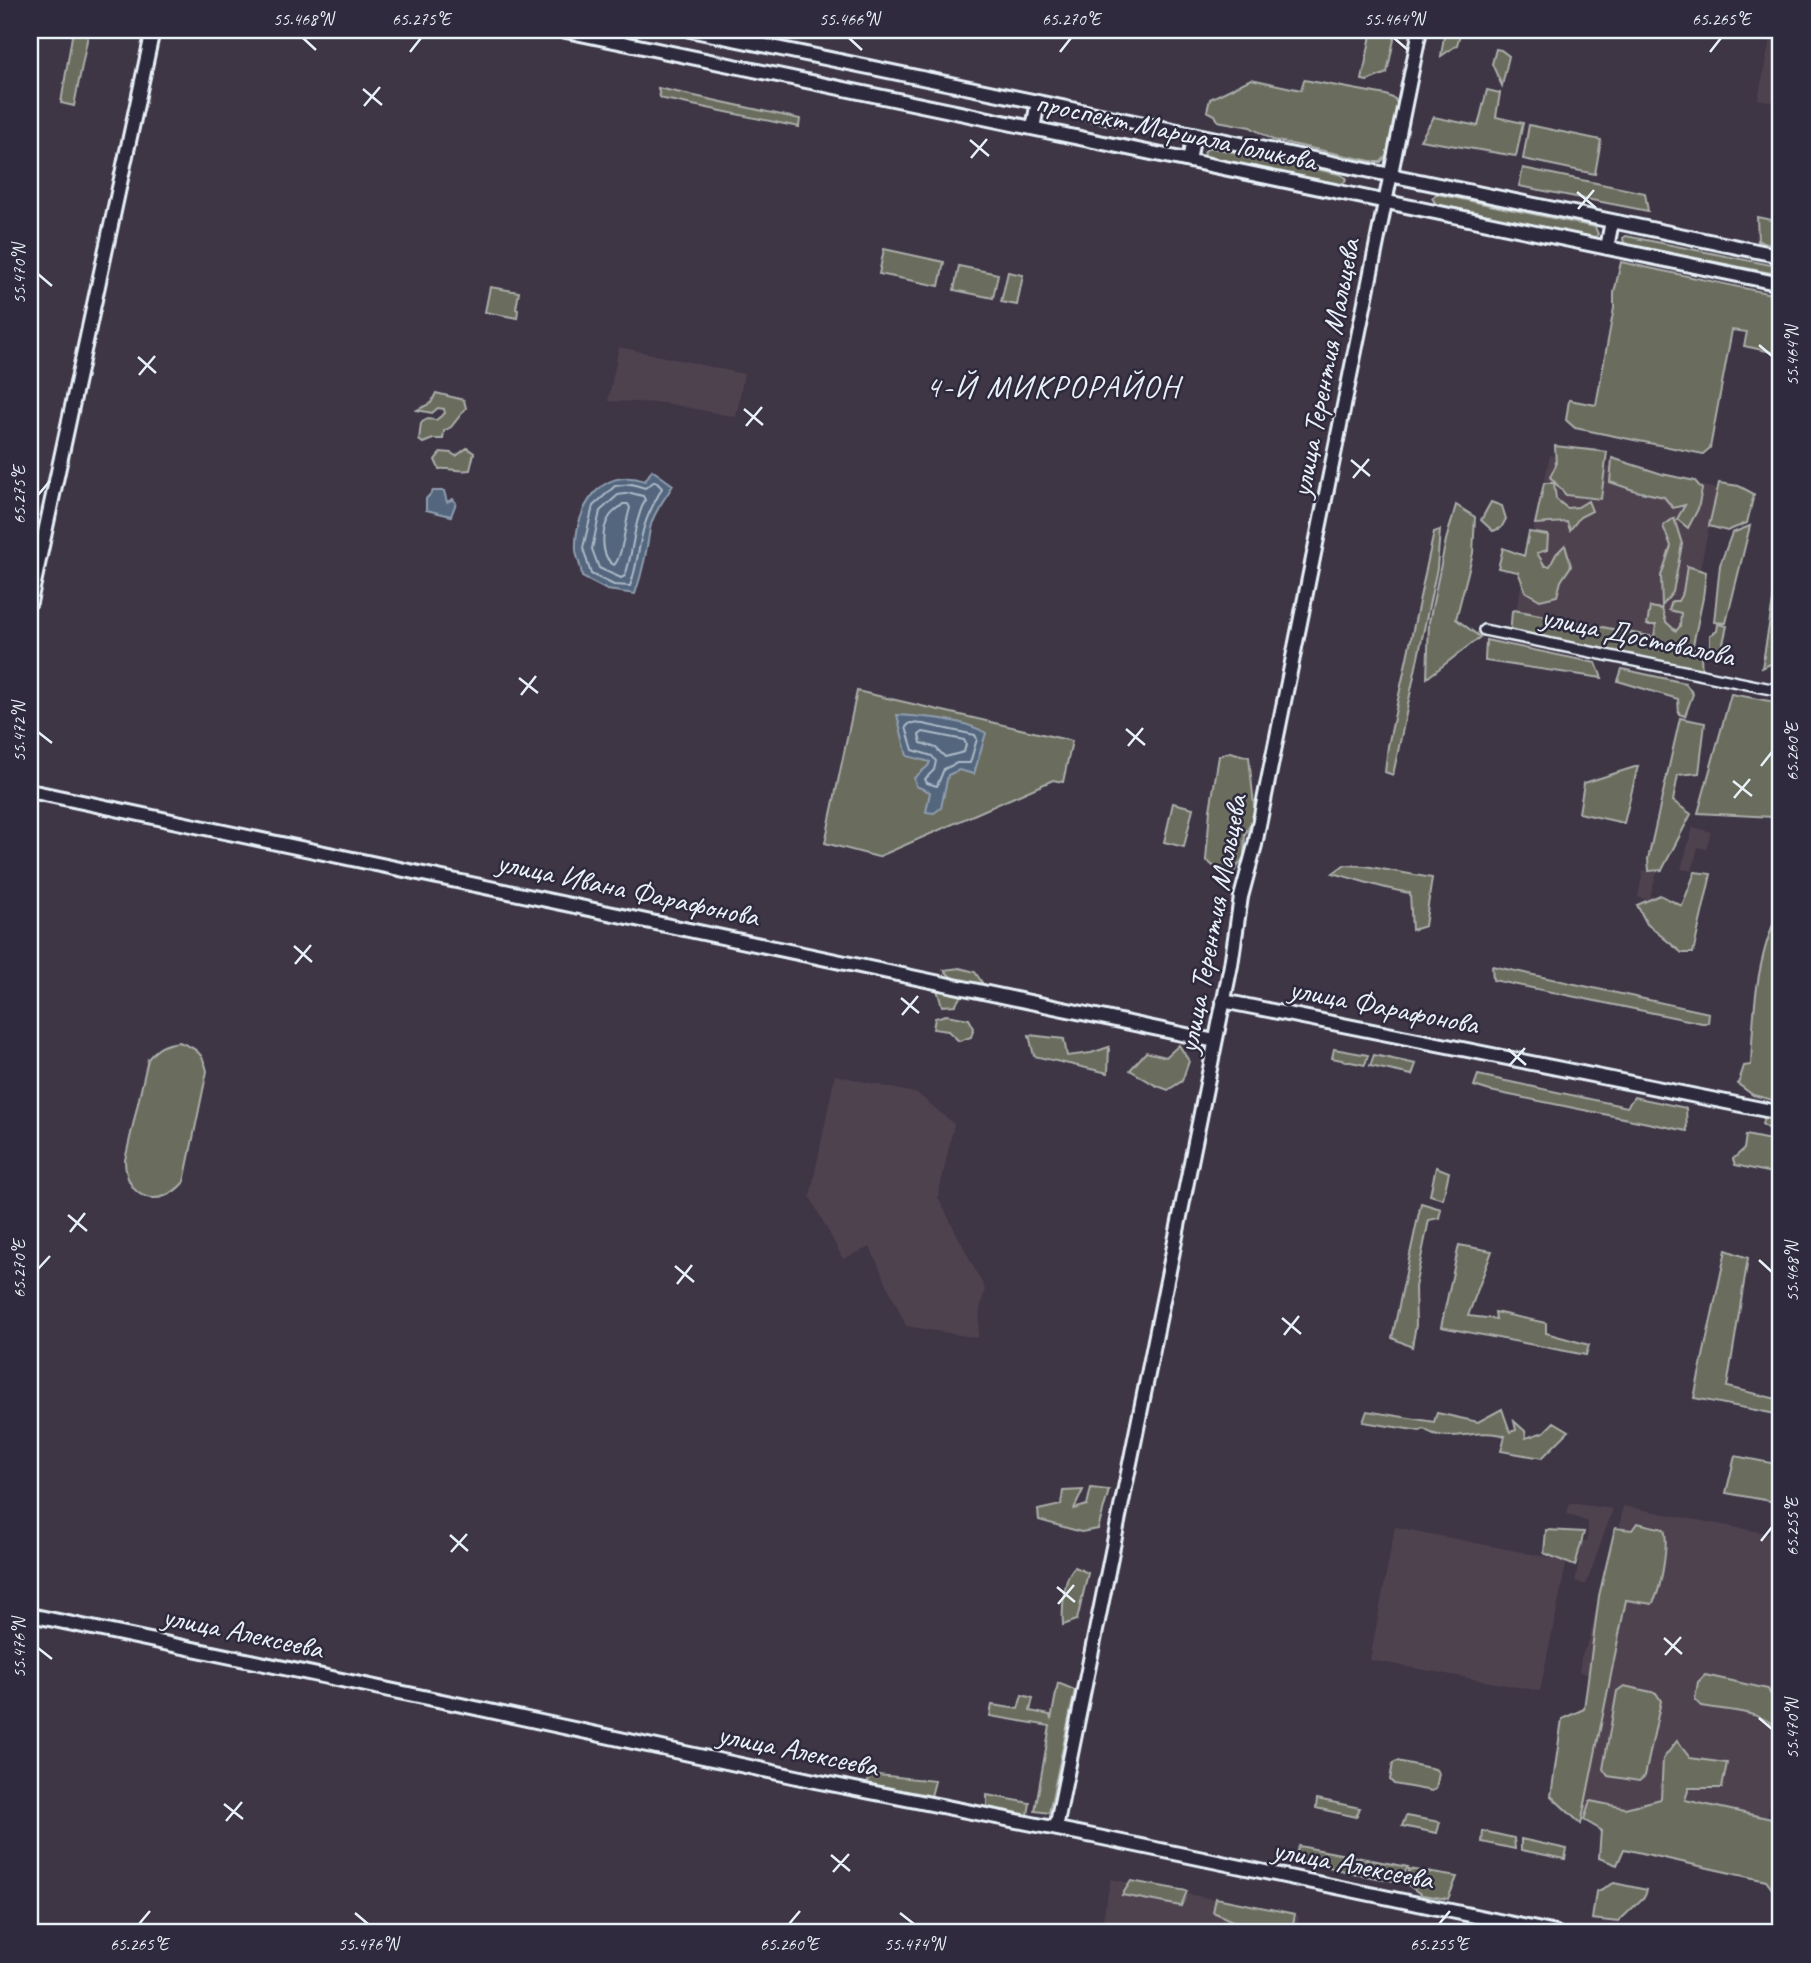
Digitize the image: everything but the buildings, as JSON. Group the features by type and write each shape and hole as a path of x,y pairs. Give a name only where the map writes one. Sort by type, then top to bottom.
{"street":[{"path":"30,601 153,30"},
{"name":"проспект Маршала Голикова","path":"561,30 1781,284"},
{"name":"проспект Маршала Голикова","path":"690,30 1781,256"},
{"name":"улица Терентия Мальцева","path":"1056,1828 1223,1001 1241,897 1255,845 1420,30"},
{"path":"1033,128 1038,102"},
{"path":"1189,160 1194,134"},
{"path":"1607,248 1612,221"},
{"name":"улица Достовалова","path":"1484,630 1781,691"},
{"name":"улица Ивана Фарафонова","path":"30,791 1215,1041"},
{"name":"улица Фарафонова","path":"1223,1001 1781,1113"},
{"name":"улица Алексеева","path":"30,1615 807,1780 1056,1828 1556,1933"}],"shaded area":[{"path":"1772,30 1781,30 1781,104 1758,99"},
{"path":"619,347 744,374 736,417 665,403 608,401"},
{"path":"1550,455 1717,489 1684,644 1516,610"},
{"path":"1693,827 1711,832 1706,849 1698,847 1692,871 1681,869"},
{"path":"1643,870 1657,873 1649,900 1638,897"},
{"path":"835,1075 918,1094 954,1124 938,1197 985,1289 980,1309 978,1338 906,1326 870,1247 843,1259 810,1197"},
{"path":"1570,1503 1613,1509 1586,1585 1575,1581 1579,1562 1573,1555 1579,1541 1587,1541 1588,1522 1567,1514"},
{"path":"1623,1506 1781,1536 1781,1749 1760,1854 1569,1813 1594,1675 1579,1672 1581,1657 1589,1640 1601,1587 1610,1587"},
{"path":"1395,1527 1567,1561 1540,1691 1370,1660"},
{"path":"1111,1879 1299,1916 1296,1933 1100,1933"}],"green space":[{"path":"73,30 89,30 74,106 61,103"},
{"path":"1372,30 1396,30 1387,73 1367,81 1362,80"},
{"path":"1445,30 1461,30 1457,45 1441,56"},
{"path":"1496,49 1509,56 1502,86 1492,64"},
{"path":"1251,79 1301,90 1304,80 1395,99 1398,106 1387,155 1381,162 1375,162 1273,140 1250,127 1218,121 1215,115 1207,111 1210,99"},
{"path":"658,88 800,119 799,127 664,99 660,97"},
{"path":"1487,90 1500,93 1496,117 1523,123 1516,156 1420,140 1434,117 1478,126"},
{"path":"1529,125 1601,140 1595,174 1523,159"},
{"path":"1209,147 1339,174 1346,178 1341,184 1207,158 1204,152"},
{"path":"1523,168 1645,193 1648,211 1519,186"},
{"path":"1437,194 1595,227 1598,234 1592,238 1436,204 1432,198"},
{"path":"1757,217 1781,222 1781,246 1758,241"},
{"path":"1626,236 1781,267 1781,275 1624,244 1623,238"},
{"path":"884,249 944,262 939,286 879,274"},
{"path":"1621,262 1781,296 1781,354 1744,346 1747,332 1732,330 1710,448 1703,454 1575,428 1566,420 1569,400 1596,405"},
{"path":"959,266 998,274 993,298 954,290"},
{"path":"1008,272 1023,275 1017,305 1001,302"},
{"path":"490,287 519,292 517,318 485,312"},
{"path":"436,393 464,400 466,408 451,427 444,431 443,439 423,443 419,440 421,423 427,419 436,420 445,413 444,409 438,408 432,413 417,410 431,403"},
{"path":"1555,446 1607,452 1601,499 1566,495 1550,477 1556,465"},
{"path":"467,448 474,453 470,470 439,469 435,460 441,452 456,456"},
{"path":"1612,458 1695,481 1702,489 1698,509 1688,528 1677,519 1685,505 1673,508 1664,497 1610,482"},
{"path":"1544,483 1554,483 1556,499 1567,508 1578,507 1588,501 1592,511 1580,517 1570,530 1567,522 1535,524"},
{"path":"1719,483 1739,486 1754,494 1747,523 1727,531 1709,526"},
{"path":"1491,502 1502,506 1506,519 1501,528 1493,531 1481,520"},
{"path":"1456,505 1475,517 1473,553 1456,619 1480,637 1427,678 1429,622"},
{"path":"1674,518 1682,544 1673,592 1662,606 1661,576 1671,546 1663,526"},
{"path":"1750,526 1726,623 1714,622 1720,565 1732,533"},
{"path":"1440,530 1437,568 1393,775 1385,772 1388,746 1434,532"},
{"path":"1529,532 1548,535 1547,550 1537,553 1545,566 1550,566 1565,545 1571,566 1561,581 1557,596 1540,600 1526,592 1518,572 1498,568 1503,548 1524,556"},
{"path":"1781,552 1781,659 1762,668"},
{"path":"1687,566 1706,572 1693,645 1687,644 1701,655 1702,674 1510,636 1514,610 1654,637 1656,625 1647,625 1650,607 1662,609 1666,622 1676,631 1680,626 1681,613 1669,610 1672,601 1678,601 1683,592"},
{"path":"1718,624 1727,626 1721,652 1715,659 1710,650 1710,635 1717,631"},
{"path":"1486,640 1596,663 1602,678 1485,661"},
{"path":"1622,669 1685,683 1693,694 1685,716 1679,714 1678,699 1618,681"},
{"path":"857,691 1072,741 1063,782 1053,780 878,857 825,843"},
{"path":"1731,694 1781,703 1781,775 1773,817 1698,813"},
{"path":"1680,718 1705,723 1699,773 1678,775 1673,801 1691,814 1662,870 1649,871 1648,859"},
{"path":"1230,752 1249,757 1255,815 1245,835 1244,857 1229,879 1206,860 1210,810 1219,756"},
{"path":"1638,766 1624,823 1579,813 1584,783"},
{"path":"1173,803 1193,808 1184,847 1164,842"},
{"path":"1344,865 1432,878 1425,926 1412,930 1410,893 1333,873"},
{"path":"1695,872 1711,874 1693,953 1682,953 1647,924 1637,905 1660,895 1682,906"},
{"path":"1780,909 1781,1036 1777,1055 1781,1058 1781,1102 1753,1095 1738,1084 1744,1066 1751,1065 1761,966"},
{"path":"1492,966 1709,1013 1708,1023 1493,980"},
{"path":"960,968 975,972 983,984 968,986 955,1005 942,1006 935,983 955,981 944,970"},
{"path":"946,1015 969,1019 974,1028 971,1037 959,1041 948,1031 933,1029 935,1018"},
{"path":"1029,1035 1064,1039 1067,1056 1109,1047 1108,1073 1034,1056"},
{"path":"179,1042 198,1052 207,1071 184,1182 174,1191 154,1198 137,1192 131,1184 125,1160 148,1059 161,1047"},
{"path":"1179,1045 1189,1061 1182,1081 1168,1090 1130,1070 1146,1052 1166,1057"},
{"path":"1334,1049 1368,1055 1365,1065 1332,1058"},
{"path":"1374,1055 1416,1064 1412,1075 1370,1066"},
{"path":"1478,1075 1627,1107 1634,1097 1686,1108 1687,1131 1490,1091 1474,1086"},
{"path":"1765,1114 1781,1117 1781,1175 1735,1165 1733,1159 1744,1149 1746,1135 1775,1141 1776,1133 1762,1124"},
{"path":"1436,1167 1449,1172 1443,1199 1430,1195"},
{"path":"1421,1203 1441,1209 1439,1218 1429,1220 1415,1287 1416,1325 1412,1347 1392,1338"},
{"path":"1459,1245 1492,1251 1468,1316 1496,1319 1495,1312 1546,1323 1546,1333 1589,1345 1586,1355 1441,1327"},
{"path":"1726,1250 1748,1258 1727,1387 1781,1400 1781,1415 1694,1398"},
{"path":"1502,1409 1510,1432 1516,1430 1514,1421 1525,1431 1526,1438 1544,1432 1554,1422 1569,1431 1542,1458 1501,1451 1505,1436 1484,1433 1442,1436 1424,1429 1420,1431 1363,1422 1367,1411 1434,1422 1437,1413 1478,1422"},
{"path":"1735,1456 1781,1465 1781,1503 1726,1493"},
{"path":"1091,1488 1109,1490 1098,1529 1081,1532 1039,1520 1038,1510 1061,1505 1063,1491 1083,1490 1074,1509 1087,1505"},
{"path":"1637,1523 1664,1529 1666,1545 1663,1567 1652,1604 1626,1600 1581,1824 1551,1796 1562,1719 1584,1709 1599,1596 1615,1528 1632,1530"},
{"path":"1546,1530 1584,1532 1575,1566 1544,1553"},
{"path":"1075,1567 1088,1573 1077,1620 1063,1625 1066,1585"},
{"path":"1705,1675 1768,1689 1771,1695 1774,1691 1781,1697 1781,1732 1765,1719 1755,1715 1701,1706 1695,1700 1698,1682"},
{"path":"1058,1683 1075,1690 1049,1813 1035,1811 1050,1726 990,1716 992,1705 1018,1709 1022,1695 1033,1698 1030,1711 1050,1715 1051,1720"},
{"path":"1624,1686 1656,1693 1661,1701 1645,1776 1639,1781 1608,1776 1603,1769 1617,1691"},
{"path":"1677,1741 1690,1758 1727,1763 1722,1788 1689,1788 1685,1800 1781,1821 1781,1836 1775,1855 1781,1879 1776,1894 1766,1881 1624,1849 1617,1865 1599,1858 1601,1830 1584,1820 1590,1801 1625,1808 1661,1799 1663,1759"},
{"path":"1397,1761 1435,1769 1439,1773 1436,1789 1432,1791 1394,1784 1390,1780 1393,1763"},
{"path":"869,1774 935,1781 930,1800 868,1784"},
{"path":"987,1795 1030,1803 1027,1821 987,1809"},
{"path":"1317,1799 1360,1808 1356,1817 1316,1808"},
{"path":"1406,1816 1440,1822 1437,1833 1402,1826"},
{"path":"1483,1831 1514,1838 1515,1849 1482,1842"},
{"path":"1521,1839 1567,1849 1565,1859 1521,1850"},
{"path":"1299,1846 1408,1867 1399,1882 1360,1875 1294,1858"},
{"path":"1409,1869 1457,1877 1448,1899 1422,1895 1408,1885"},
{"path":"1131,1881 1187,1891 1181,1906 1122,1895"},
{"path":"1614,1883 1647,1890 1645,1896 1618,1922 1592,1919 1596,1892"},
{"path":"1216,1898 1295,1914 1292,1929 1273,1934 1241,1925 1213,1912"}],"water":[{"path":"652,470 673,485 652,523 635,594 607,590 582,577 576,550 585,506 603,485 615,479 645,481"},
{"path":"433,491 444,491 447,502 453,499 456,503 451,516 426,510 426,499"},
{"path":"897,715 954,721 986,733 974,774 959,770 948,775 941,808 934,813 926,812 930,792 916,786 914,778 930,762 907,756"}],"district":[{"name":"4-Й МИКРОРАЙОН","path":"1053,386"}]}
